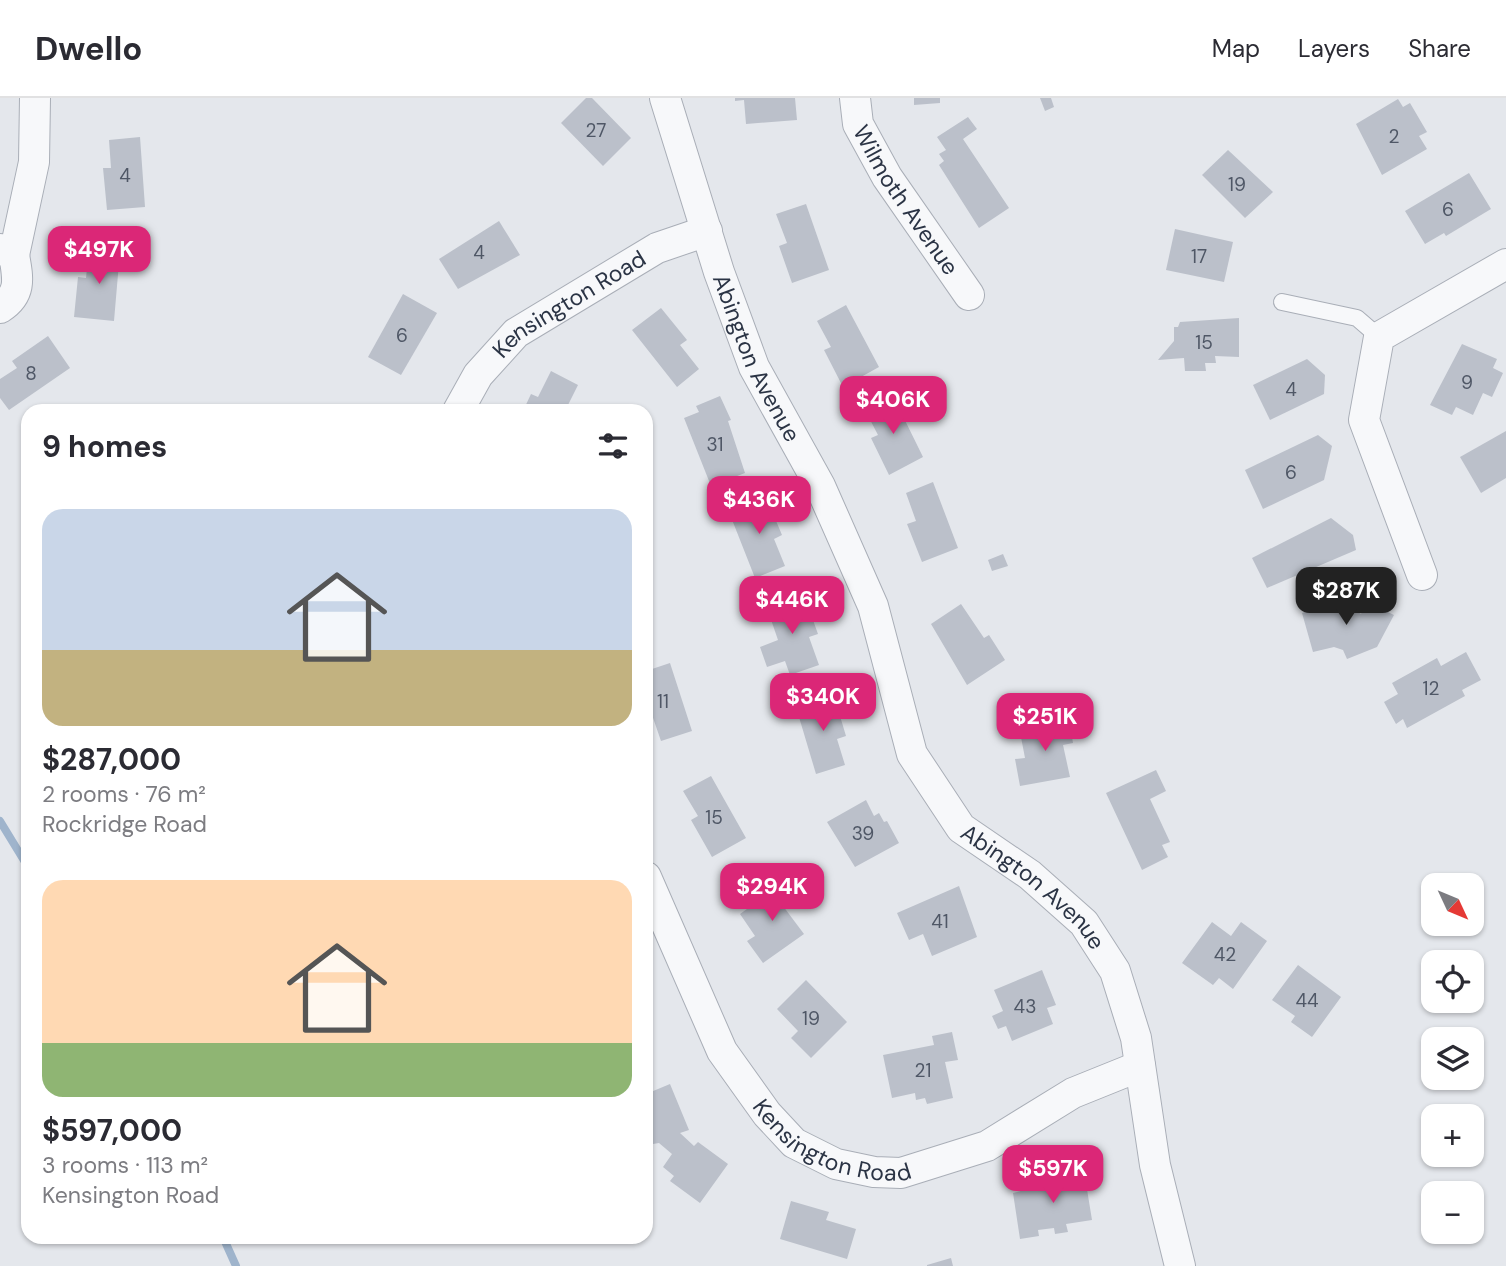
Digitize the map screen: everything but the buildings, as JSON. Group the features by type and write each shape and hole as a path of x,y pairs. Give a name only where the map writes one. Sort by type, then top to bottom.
{"street":[{"path":"0,308 12,300 19,284 7,252 34,162 36,98"},
{"name":"Abington Avenue","path":"665,98 754,367 820,486 873,606 912,754 961,828 1030,875 1084,923 1115,971 1136,1038 1155,1165 1180,1266"},
{"name":"Wilmoth Avenue","path":"855,98 859,124 887,177 969,295"},
{"name":"Kensington Road","path":"462,404 478,375 516,333 657,248 707,231"},
{"path":"1422,575 1364,420 1380,337 1506,264"},
{"name":"Kensington Road","path":"653,893 722,1051 767,1114 794,1143 836,1164 874,1172 901,1173 987,1146 1073,1093 1140,1066"}],"lane":[{"path":"1282,302 1357,318 1380,337"}],"waterway":[{"path":"0,821 21,856"},
{"path":"226,1244 236,1266"}]}
